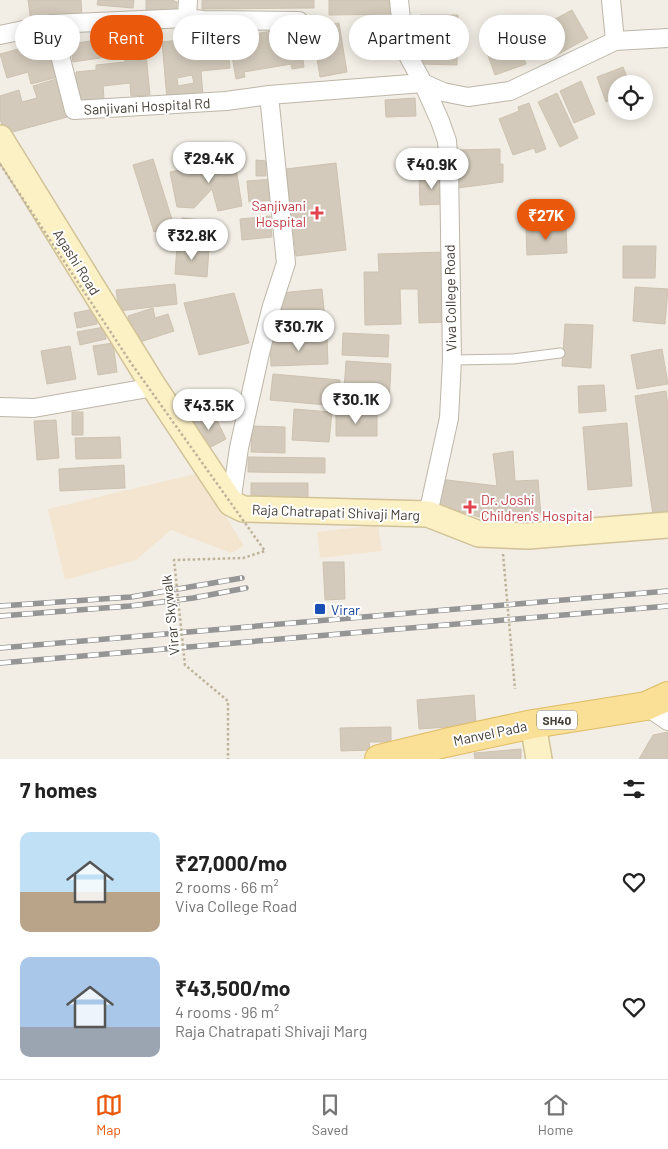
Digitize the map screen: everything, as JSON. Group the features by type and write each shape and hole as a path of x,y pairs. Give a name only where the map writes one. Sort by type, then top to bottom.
{"main road":[{"name":"Manvel Pada","path":"379,759 446,748 533,724 657,701"}],"street":[{"path":"187,15 188,0"},
{"name":"Viva College Road","path":"399,0 404,48 423,83 447,141 452,360 449,418 428,514"},
{"path":"611,0 615,41"},
{"path":"80,23 173,19"},
{"path":"0,35 15,32"},
{"path":"231,503 239,448 260,353 272,306 286,263 270,100 423,83 443,92 468,97 510,91 615,41 668,38"},
{"name":"Sanjivani Hospital Rd","path":"61,60 74,110 270,100"},
{"name":"Agashi Road","path":"0,138 154,387"},
{"path":"0,407 34,408 154,387 231,503"},
{"name":"Raja Chatrapati Shivaji Marg","path":"231,503 243,509 428,514 479,534 528,536 668,525"},
{"path":"657,701 668,721"},
{"path":"533,724 539,759"}],"lane":[{"path":"452,360 513,359 560,353"}],"path":[{"name":"Virar Skywalk","path":"0,164 131,363 265,551 243,558 174,560 185,665 228,701 228,759"},
{"path":"503,554 515,689"}],"shaded area":[{"path":"199,473 244,546 231,553 171,530 136,560 65,580 48,509"},
{"path":"378,525 382,551 320,558 317,532"}],"building":[{"path":"28,0 81,0 82,16 30,15"},
{"path":"98,0 134,0 133,8 97,5"},
{"path":"146,0 172,0 177,2 176,12 146,10"},
{"path":"202,0 314,0 314,8 202,9"},
{"path":"329,0 395,0 395,14 329,15"},
{"path":"572,10 588,38 565,50 565,15 563,15"},
{"path":"339,23 347,72 320,77 317,60 339,60"},
{"path":"269,31 269,60 303,60 304,67 292,69 291,64 244,72 245,77 236,79 233,60 259,60 259,33"},
{"path":"90,41 90,59 73,62 73,60 80,60 80,43"},
{"path":"173,41 173,60 229,60 230,68 201,71 203,95 167,99 163,42","holes":["192,75 194,83 178,86 177,78"]},
{"path":"15,50 15,60 58,60 62,76 31,84 28,72 7,78 0,54"},
{"path":"125,60 147,60 150,95 131,96 130,83 103,86 104,99 78,101 76,72 96,70 96,65 125,62"},
{"path":"420,60 457,60 457,65 420,64"},
{"path":"490,60 525,60 526,64 495,75"},
{"path":"623,67 626,75 608,75 608,101 606,102 597,77"},
{"path":"63,77 71,116 5,134 0,119 0,96 19,90 22,102 37,98 33,86"},
{"path":"581,81 595,114 574,123 560,91"},
{"path":"557,93 578,138 560,147 538,102"},
{"path":"415,98 416,116 386,117 385,100"},
{"path":"529,103 546,149 536,153 534,148 513,155 499,119 519,111 518,107"},
{"path":"233,149 242,206 218,211 212,189 194,208 177,207 170,172 222,161 220,152"},
{"path":"500,149 500,164 503,164 503,182 458,188 459,150"},
{"path":"153,159 174,226 154,232 133,165"},
{"path":"256,160 266,161 266,176 256,176"},
{"path":"336,163 346,250 296,256 286,169"},
{"path":"445,174 446,204 420,205 419,175"},
{"path":"274,179 276,200 249,202 247,181"},
{"path":"270,216 272,237 242,240 240,219"},
{"path":"182,218 213,221 211,248 180,245"},
{"path":"566,228 567,253 527,255 526,230"},
{"path":"177,246 209,249 207,277 175,274"},
{"path":"623,246 656,246 655,278 623,278"},
{"path":"445,252 447,322 419,323 418,289 400,289 401,324 365,325 364,272 379,272 378,254"},
{"path":"175,284 177,304 119,311 116,290"},
{"path":"635,287 668,289 665,324 633,321"},
{"path":"322,289 326,330 284,335 280,293"},
{"path":"234,293 249,343 199,355 184,303"},
{"path":"153,308 155,318 168,314 174,331 137,343 128,316"},
{"path":"94,309 97,324 77,328 74,313"},
{"path":"565,324 593,325 591,368 562,366"},
{"path":"104,327 106,339 80,345 77,332"},
{"path":"343,333 389,335 388,357 342,355"},
{"path":"327,337 328,364 271,366 270,339"},
{"path":"113,343 117,372 98,375 93,346"},
{"path":"70,346 76,379 47,384 41,351"},
{"path":"662,349 668,384 637,389 631,355"},
{"path":"346,361 391,364 389,406 343,404"},
{"path":"273,374 340,380 338,406 270,400"},
{"path":"604,385 606,411 579,413 578,386"},
{"path":"666,391 668,406 668,519 654,521 635,396"},
{"path":"294,409 332,412 329,442 292,440"},
{"path":"72,412 83,412 83,435 72,435"},
{"path":"213,412 226,439 205,450 191,423"},
{"path":"336,414 377,414 377,436 336,436"},
{"path":"56,420 59,458 37,460 34,421"},
{"path":"627,423 632,486 588,490 583,427"},
{"path":"252,426 285,427 285,453 251,452"},
{"path":"120,437 121,458 76,459 75,438"},
{"path":"513,451 515,481 538,480 541,516 498,522 435,505 439,479 497,486 493,454"},
{"path":"248,457 325,458 325,473 248,472"},
{"path":"124,465 125,488 60,491 59,469"},
{"path":"251,483 308,483 308,500 251,501"},
{"path":"323,562 344,562 345,599 325,600"},
{"path":"474,695 476,725 419,729 417,700"},
{"path":"391,727 391,742 369,742 370,750 341,751 340,728"},
{"path":"668,732 668,759 639,759 653,735"},
{"path":"521,749 521,759 475,759 474,753"}],"railway":[{"path":"0,606 131,597 242,578"},
{"path":"0,616 130,606 193,598 246,588"},
{"path":"0,648 668,591"},
{"path":"0,663 668,606"}],"place":[{"name":"Sanjivani Hospital","path":"317,213"},
{"name":"Dr. Joshi Children's Hospital","path":"470,507"},
{"name":"Virar","path":"320,609"}]}
